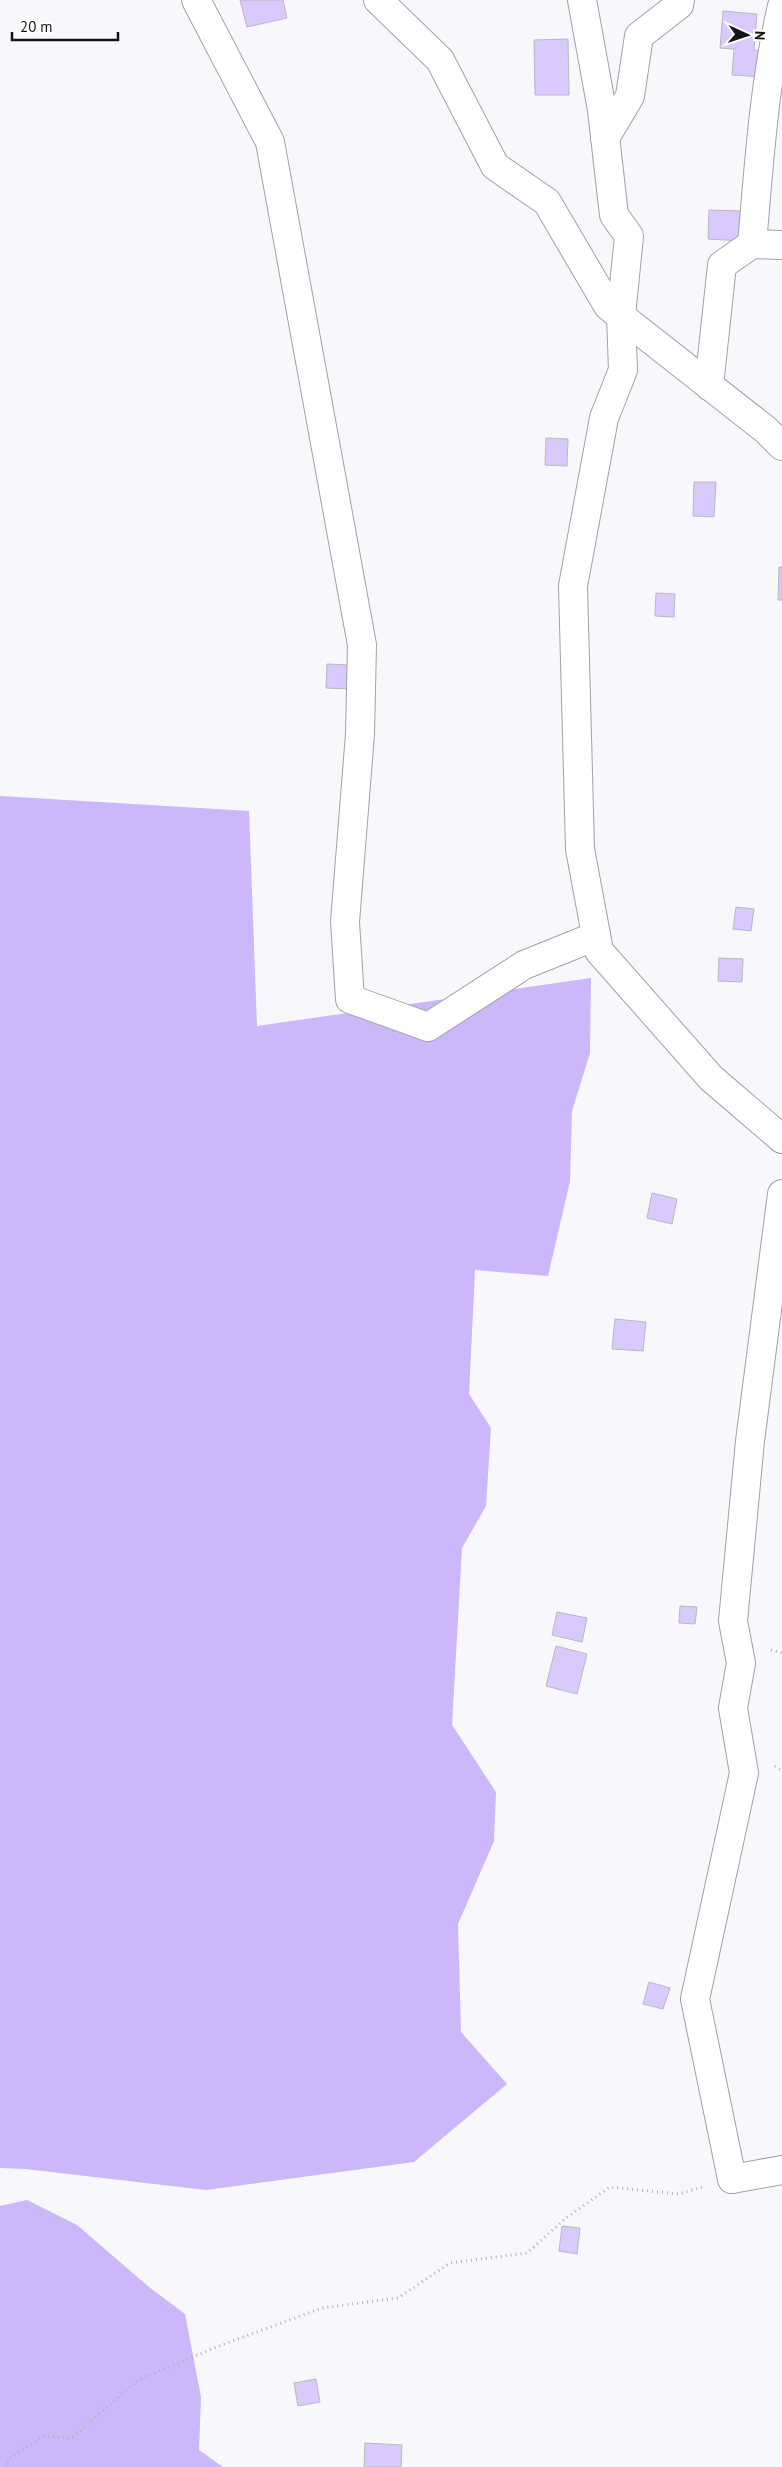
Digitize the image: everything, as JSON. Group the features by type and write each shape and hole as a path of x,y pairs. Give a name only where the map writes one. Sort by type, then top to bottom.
{"street":[{"path":"196,0 270,142 362,644 360,734 345,922 350,999 428,1027 524,965 596,936"},
{"path":"378,0 440,60 496,166 547,202 608,306 766,430 782,446"},
{"path":"582,0 605,138 614,215 629,236 621,316 623,370 604,418 573,586 580,848 599,951 711,1078 782,1139"},
{"path":"605,138 630,96 638,36 679,5 680,0"},
{"path":"752,244 764,109 773,44 782,6"},
{"path":"709,386 722,265 752,244 782,245"},
{"path":"732,2179 695,1998 744,1773 733,1708 741,1663 733,1621 750,1441 782,1194"},
{"path":"732,2179 782,2170"},
{"path":"732,2179 782,2179"}],"path":[{"path":"5,2467 9,2459 42,2436 72,2438 138,2380 219,2346 322,2308 398,2298 450,2263 527,2253 566,2218 610,2187 678,2194 732,2179"}],"shaded area":[{"path":"0,796 249,811 257,1026 591,978 590,1053 572,1111 570,1181 548,1276 475,1270 469,1394 491,1428 486,1506 462,1548 452,1725 496,1792 494,1841 458,1924 461,2032 507,2084 414,2162 206,2190 25,2169 0,2168"},
{"path":"27,2200 77,2225 149,2287 185,2314 201,2397 199,2450 223,2467 0,2467 0,2206"}],"building":[{"path":"240,0 283,0 287,18 247,27"},
{"path":"723,11 757,14 754,50 766,51 764,77 732,75 734,49 720,48"},
{"path":"568,39 569,95 535,95 534,40"},
{"path":"709,210 743,211 742,241 708,239"},
{"path":"546,438 568,439 567,466 545,465"},
{"path":"694,482 716,482 714,517 693,516"},
{"path":"779,567 782,567 782,600 778,600"},
{"path":"656,593 675,594 674,617 655,616"},
{"path":"327,664 350,665 350,689 326,688"},
{"path":"736,907 754,909 751,931 733,929"},
{"path":"719,958 743,959 742,982 718,981"},
{"path":"652,1193 677,1199 672,1224 647,1218"},
{"path":"615,1319 646,1322 643,1351 612,1349"},
{"path":"680,1606 697,1607 695,1624 679,1623"},
{"path":"557,1612 587,1618 582,1642 552,1635"},
{"path":"556,1646 587,1654 577,1694 546,1686"},
{"path":"649,1982 670,1988 663,2009 643,2004"},
{"path":"562,2226 580,2228 577,2254 559,2251"},
{"path":"316,2379 320,2402 298,2406 294,2383"},
{"path":"365,2443 402,2445 401,2467 364,2467"}]}
